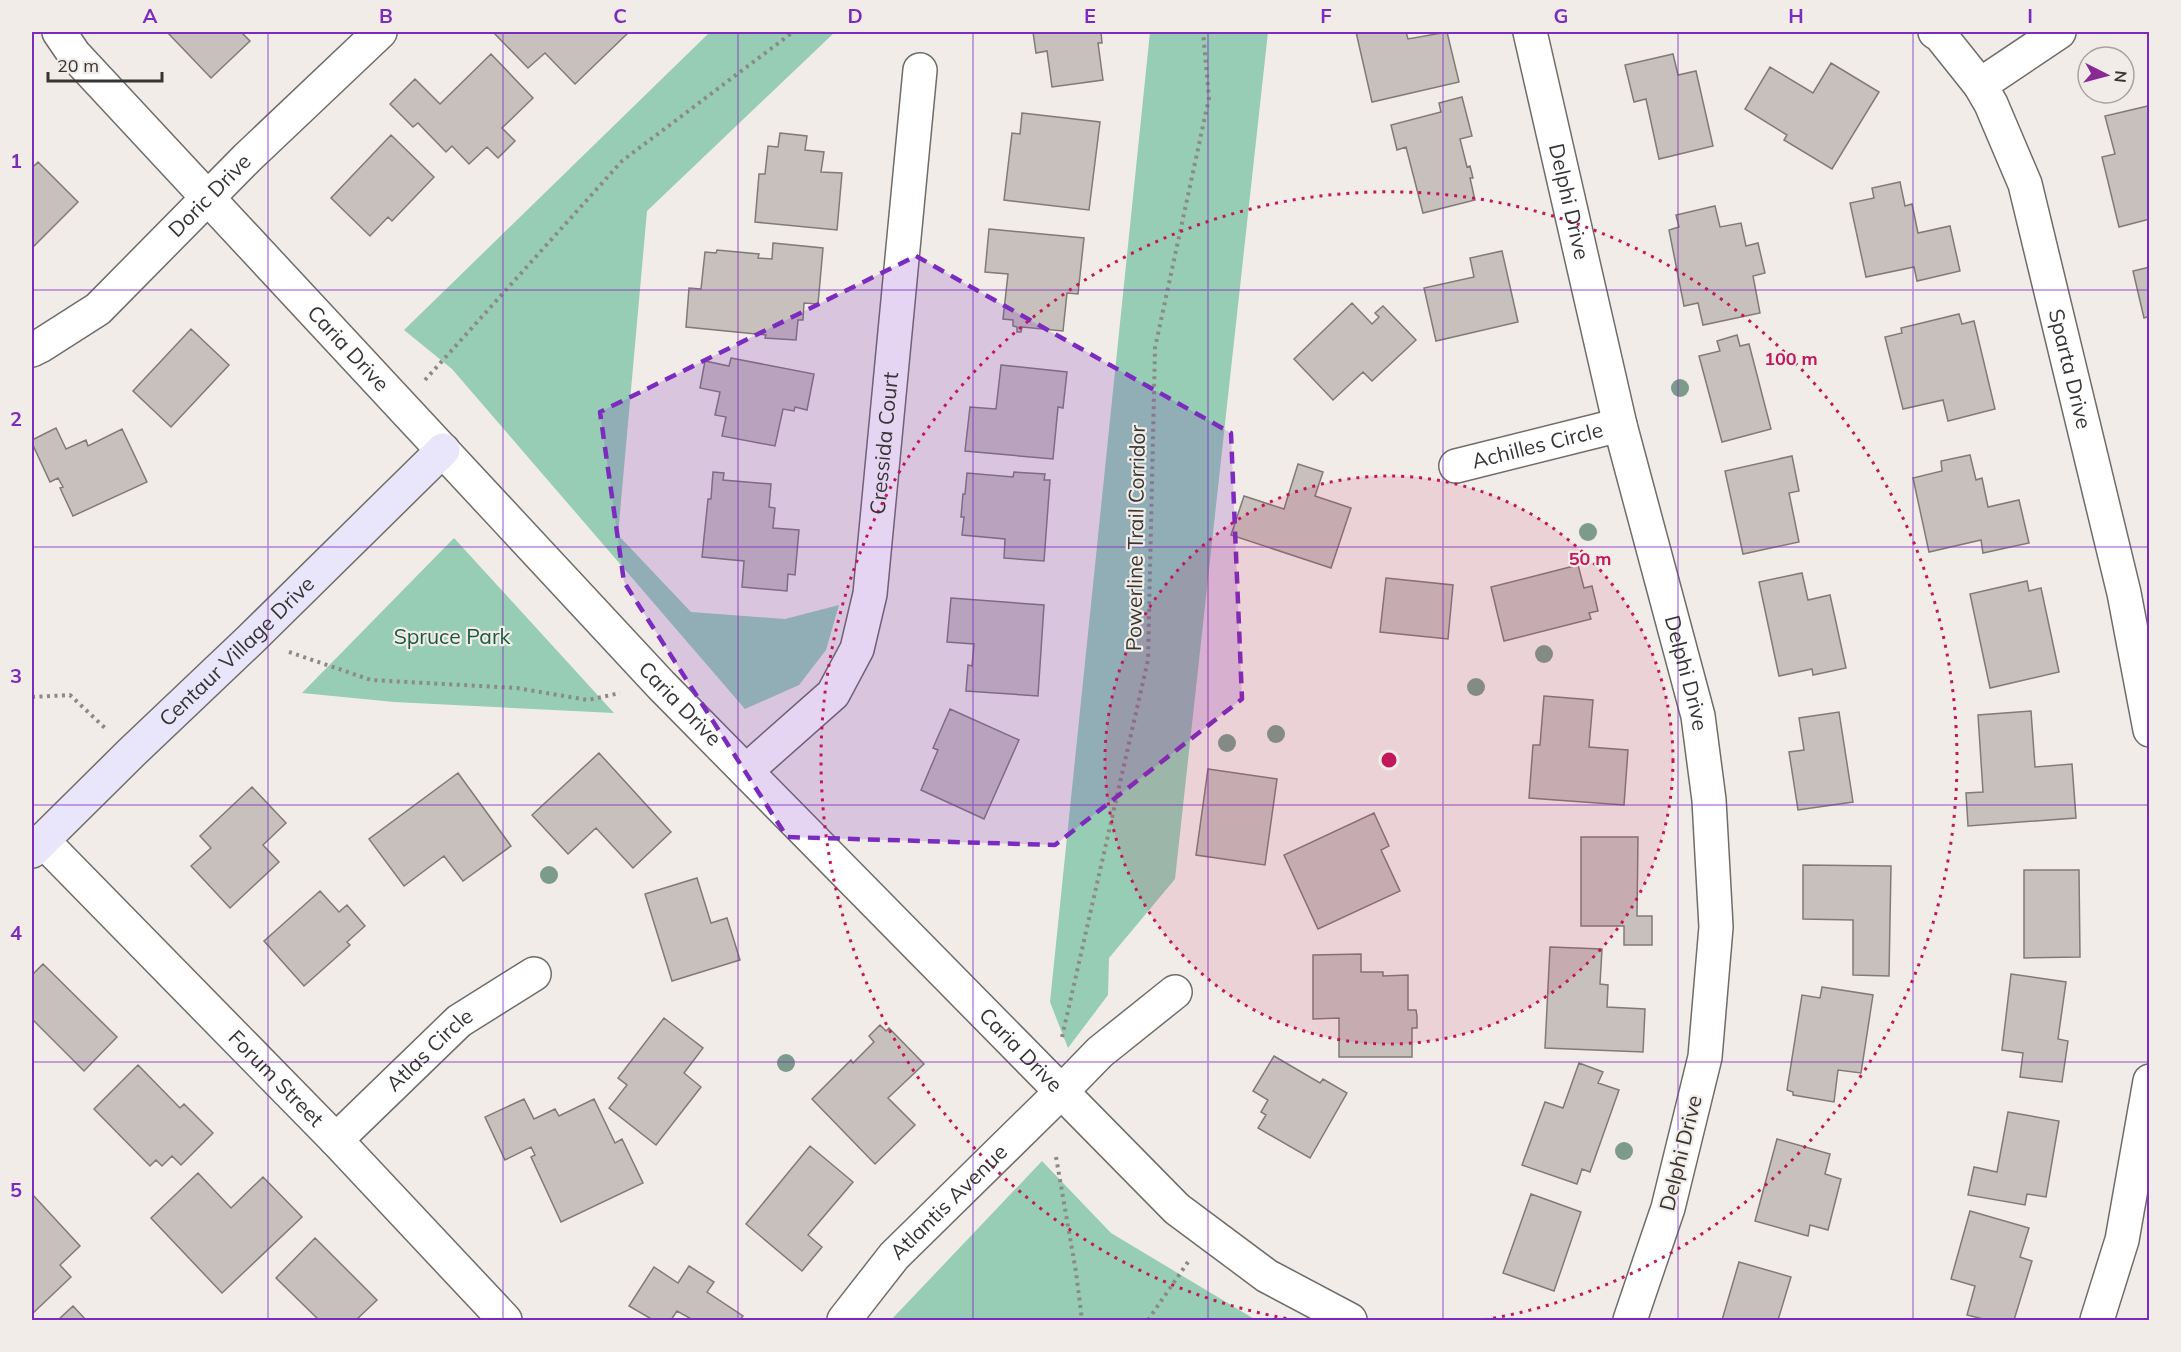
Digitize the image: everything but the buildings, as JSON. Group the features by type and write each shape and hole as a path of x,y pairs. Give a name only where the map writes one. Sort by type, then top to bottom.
{"street":[{"name":"Caria Drive","path":"59,32 74,54 207,199 661,685 1177,1209 1267,1276 1350,1320"},
{"name":"Doric Drive","path":"32,350 98,309 247,158 380,32"},
{"name":"Delphi Drive","path":"1530,32 1620,425 1698,716 1709,800 1716,927 1705,1057 1668,1208 1630,1320"},
{"name":"Sparta Drive","path":"1935,32 1940,35 1980,85 2025,184 2124,593 2150,730"},
{"path":"1980,85 2060,32"},
{"name":"Cressida Court","path":"746,771 833,694 857,649 870,594 920,70"},
{"name":"Achilles Circle","path":"1456,466 1620,425"},
{"name":"Centaur Village Drive","path":"37,845 251,639 442,450"},
{"name":"Forum Street","path":"37,845 336,1140 505,1320"},
{"name":"Atlas Circle","path":"336,1140 459,1021 534,974"},
{"name":"Atlantis Avenue","path":"844,1320 894,1256 1100,1052 1175,992"},
{"path":"2097,1320 2122,1240 2150,1081"}],"path":[{"path":"425,380 622,161 793,32"},
{"name":"Powerline Trail Corridor","path":"1061,1041 1148,660 1155,348 1209,98 1203,32"},
{"path":"251,639 371,681 517,688 588,700 661,685"},
{"path":"32,697 70,695 132,752"},
{"path":"1056,1156 1082,1320"},
{"path":"1148,1320 1208,1233"}],"highlighted area":[{"path":"916,256 1231,433 1242,699 1055,845 787,837 624,582 600,412"}],"green space":[{"path":"710,32 835,32 647,211 618,535 691,612 785,619 839,605 826,650 799,685 745,709 452,369 404,330"},
{"path":"1150,32 1268,32 1175,879 1109,958 1108,995 1068,1048 1050,1002"},
{"name":"Spruce Park","path":"454,538 614,713 394,702 302,693"},
{"path":"1042,1161 1111,1233 1256,1320 891,1320"}]}
